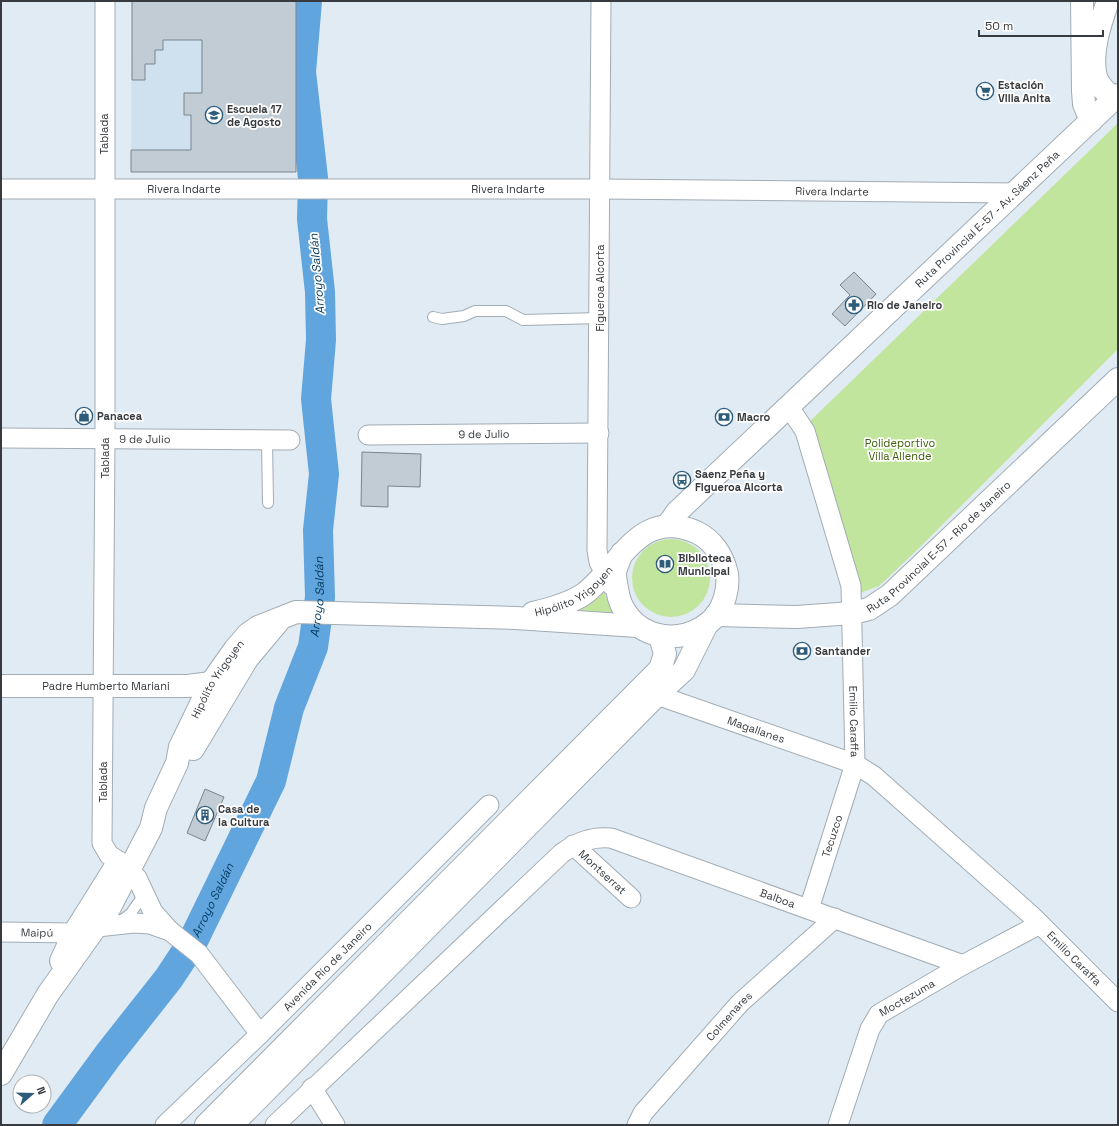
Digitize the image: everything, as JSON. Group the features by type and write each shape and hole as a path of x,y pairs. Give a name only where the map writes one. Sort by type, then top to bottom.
{"main road":[{"path":"1082,1 1083,91 1084,104 1091,121"},
{"path":"1091,1 1096,1"},
{"path":"1108,1 1100,23 1096,78 1103,90 1116,97"},
{"name":"Ruta Provincial E-57 - Av. Sáenz Peña","path":"667,526 677,512 1116,97"},
{"name":"Ruta Provincial E-57 - Río de Janeiro","path":"711,621 852,613 869,609 890,596 1118,379"},
{"path":"232,1125 657,695 684,670 711,621 723,603 727,577 724,564 716,548 702,535 686,528 667,526 651,530 636,539 622,553 615,573 618,596 625,612 637,626 660,636 676,637 692,634 711,621"},
{"name":"Hipólito Yrigoyen","path":"516,618 555,608 582,595 595,584 622,553"},
{"name":"Hipólito Yrigoyen","path":"124,866 140,822 156,808 177,763 180,747 211,683 235,649 248,634 289,614 339,613 516,618 637,626"},
{"name":"Hipólito Yrigoyen","path":"177,763 191,753 248,659 289,614"},
{"path":"206,1125 660,669 665,654 660,636"},
{"name":"Padre Humberto Mariani","path":"1,686 188,686 211,683"},
{"path":"1,1074 48,994 67,946 74,933 95,901 124,866"},
{"path":"48,994 107,926 124,866"},
{"path":"95,901 107,926"}],"street":[{"name":"Tablada","path":"105,1 105,439 102,843 109,855 124,866"},
{"name":"Figueroa Alcorta","path":"601,1 600,318 597,550 599,562 604,573 618,596"},
{"name":"Rivera Indarte","path":"1,189 600,189 1016,193"},
{"name":"Emilio Caraffa","path":"789,407 805,431 851,586 855,764 888,787 1040,924 1118,1002"},
{"name":"9 de Julio","path":"368,435 599,433"},
{"name":"9 de Julio","path":"1,438 290,440"},
{"name":"Magallanes","path":"657,695 855,764"},
{"name":"Tecuzco","path":"809,909 855,764"},
{"name":"Avenida Río de Janeiro","path":"165,1125 260,1034 489,806"},
{"name":"Balboa","path":"582,842 611,838 963,965"},
{"path":"275,1125 312,1088 420,989 562,853 582,842"},
{"name":"Montserrat","path":"582,842 631,898"},
{"path":"124,866 137,878 153,912 170,931 199,954 260,1034"},
{"name":"Colmenares","path":"637,1125 643,1113 740,1003 835,918"},
{"name":"Maipú","path":"1,932 74,933 107,926 150,924 170,931"},
{"name":"Moctezuma","path":"838,1125 870,1029 879,1014 963,965 1040,924"},
{"path":"312,1088 335,1125"}],"lane":[{"path":"433,317 442,319 464,316 475,311 506,311 523,320 600,318"},
{"path":"267,440 268,502"},
{"path":"107,926 128,916 145,893"}],"shaded area":[{"name":"Escuela 17 de Agosto","path":"132,1 296,1 296,172 131,172"}],"green space":[{"name":"Polideportivo Villa Allende","path":"1118,123 1118,349 879,586 857,594 806,425"},
{"path":"671,539 686,542 699,550 707,563 710,578 707,593 699,606 686,614 671,617 656,614 643,606 635,593 632,578 635,563 643,550 656,542"},
{"path":"603,589 612,613 575,610"}],"building":[{"name":"Escuela 17 de Agosto","path":"132,1 296,1 296,172 131,172 131,150 191,150 191,115 184,115 184,93 202,93 202,40 163,40 163,50 155,50 155,64 145,64 145,80 132,80"},
{"name":"Rio de Janeiro","path":"854,272 876,294 845,326 832,314 850,295 840,285"},
{"path":"362,452 421,454 420,487 388,486 388,507 361,506"},
{"name":"Casa de la Cultura","path":"205,789 224,797 205,841 187,833"}],"waterway":[{"name":"Arroyo Saldán","path":"57,1125 109,1054 169,978 192,943 271,781 289,708 313,647 320,597 318,530 324,474 316,399 321,340 320,292 312,219 313,178 301,72 307,1"}],"place":[{"name":"Estación Villa Anita","path":"985,91"},
{"name":"Escuela 17 de Agosto","path":"214,115"},
{"name":"Rio de Janeiro","path":"854,305"},
{"name":"Panacea","path":"84,416"},
{"name":"Macro","path":"724,417"},
{"name":"Saenz Peña y Figueroa Alcorta","path":"682,480"},
{"name":"Biblioteca Municipal","path":"665,564"},
{"name":"Santander","path":"802,651"},
{"name":"Casa de la Cultura","path":"205,815"}]}
